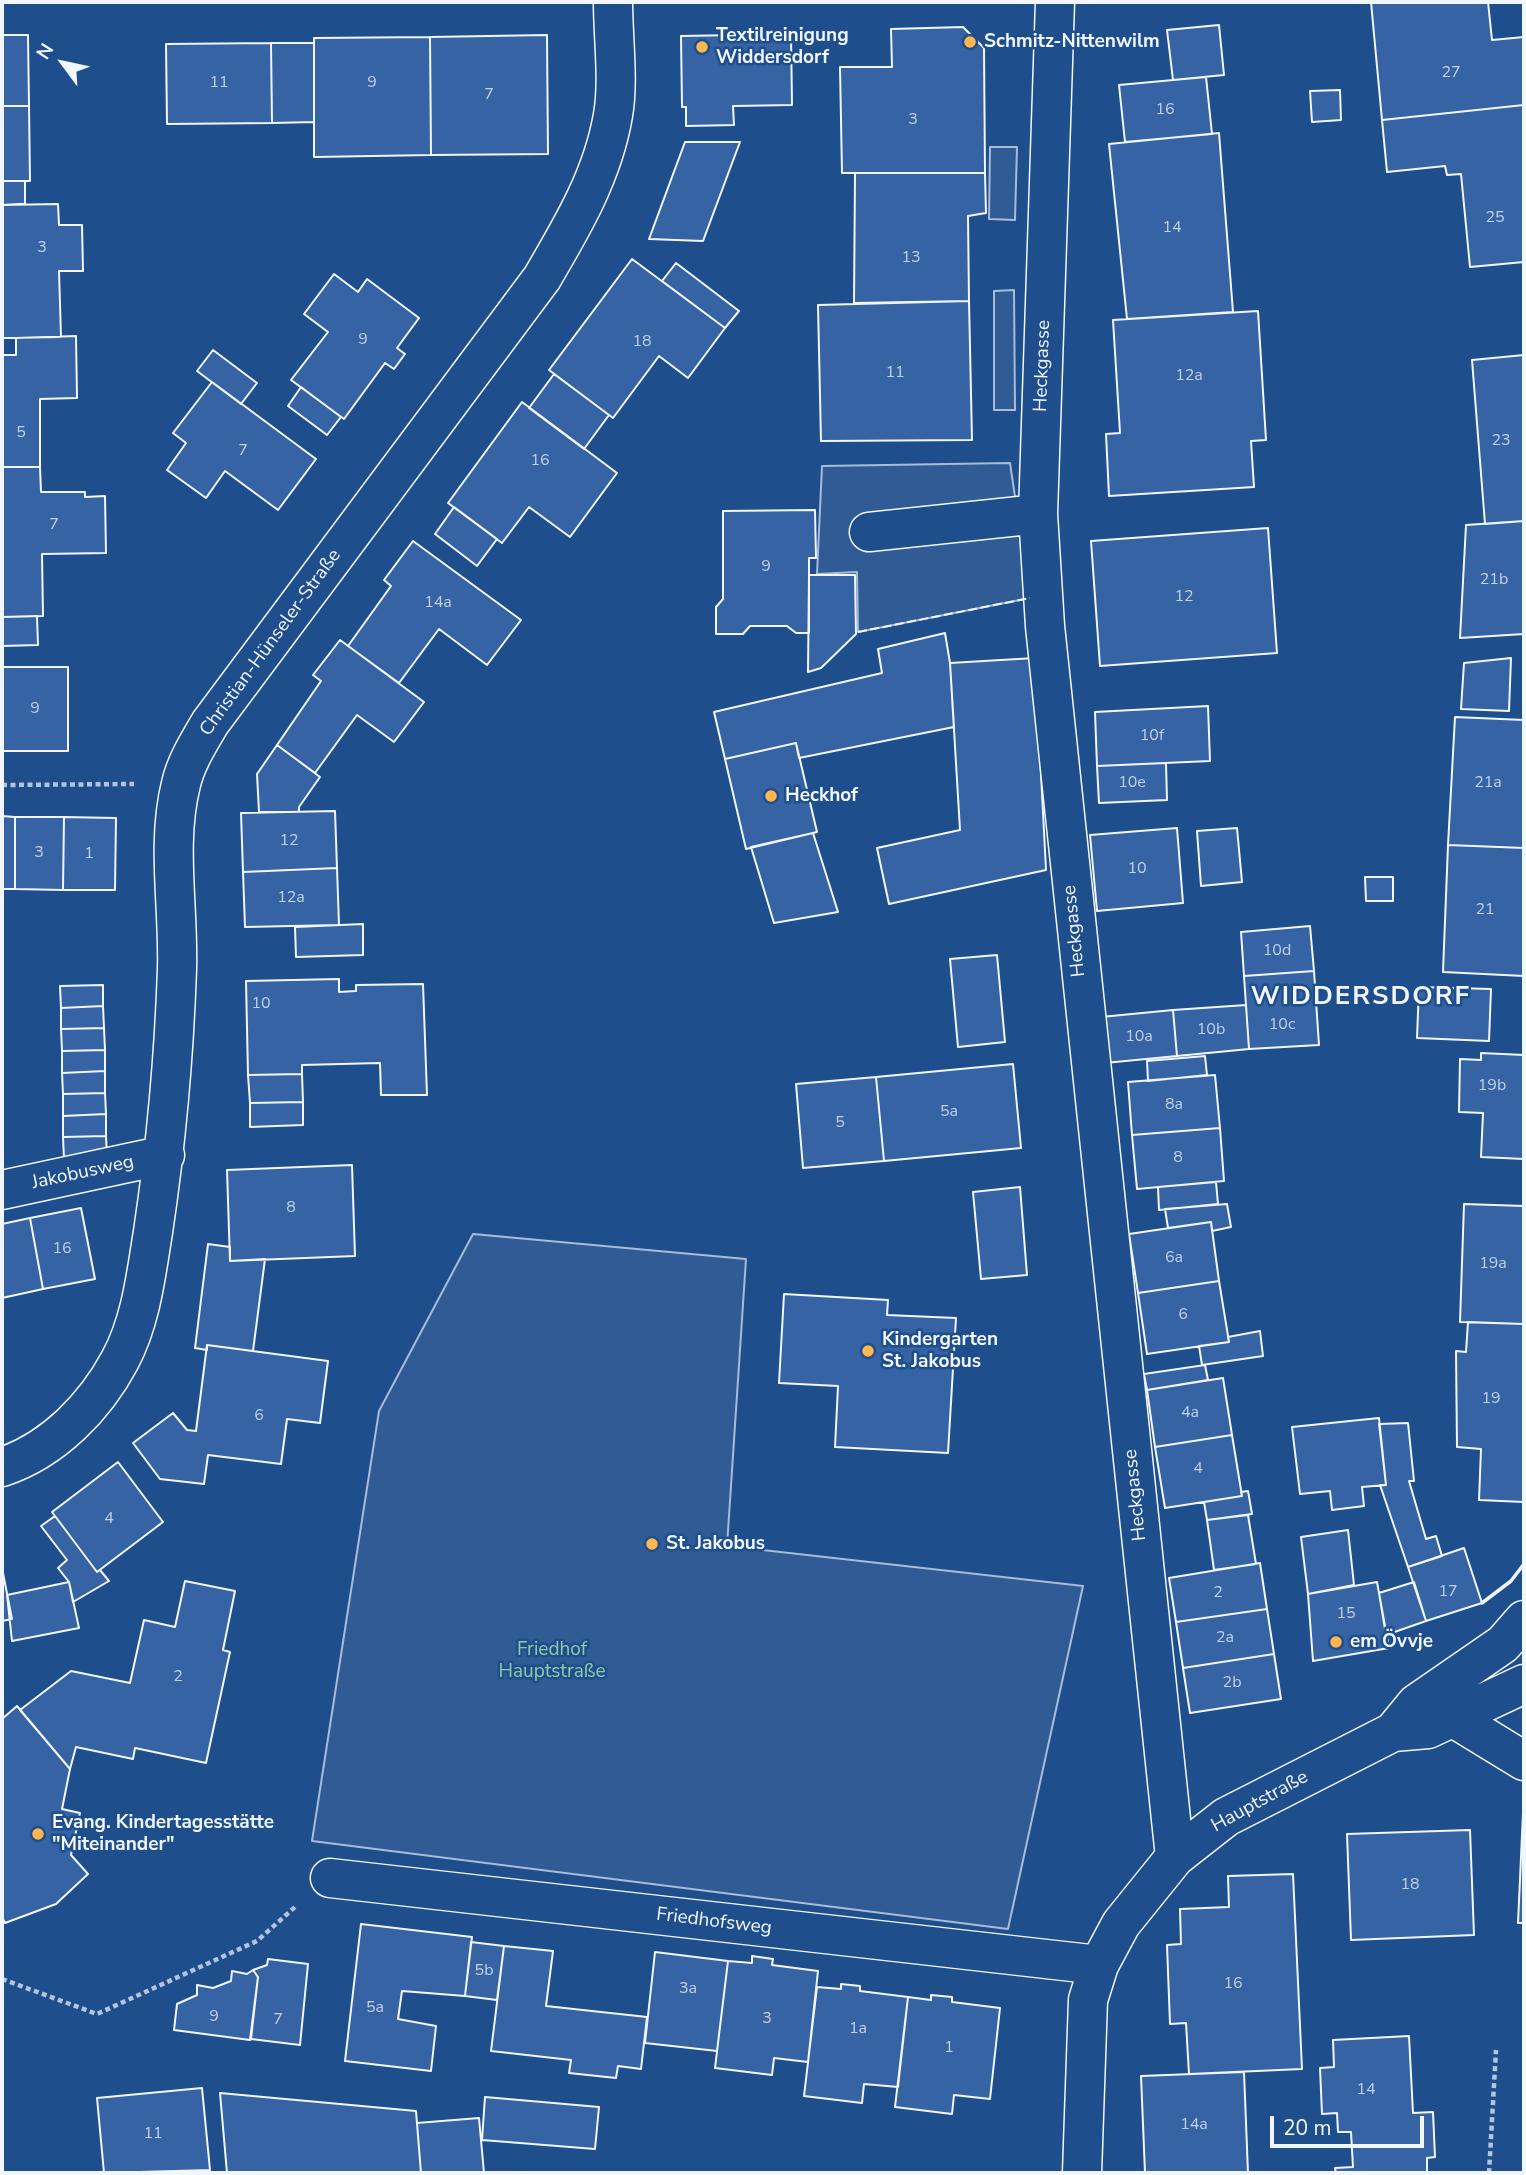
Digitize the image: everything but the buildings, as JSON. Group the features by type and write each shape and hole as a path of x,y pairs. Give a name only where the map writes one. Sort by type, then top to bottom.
{"street":[{"name":"Christian-Hünseler-Straße","path":"2,1467 55,1440 94,1399 120,1359 145,1285 165,1155 177,968 175,817 181,783 192,754 210,723 542,278 579,214 601,164 614,113 613,2"},
{"name":"Heckgasse","path":"1055,2 1038,514 1045,626 1175,1857"},
{"path":"869,532 1038,514"},
{"name":"Jakobusweg","path":"2,1190 165,1155"},
{"name":"Hauptstraße","path":"1393,1732 1416,1704 1503,1644 1524,1620"},
{"name":"Hauptstraße","path":"1082,2173 1088,2000 1099,1965 1121,1924 1175,1857 1226,1817 1393,1732 1428,1729 1524,1685"},
{"path":"1452,1717 1524,1761"},
{"name":"Friedhofsweg","path":"330,1878 1099,1965"}],"path":[{"path":"2,785 181,783"},
{"path":"2,1979 97,2014 257,1941 330,1878"},
{"path":"1489,2173 1496,2050"}],"shaded area":[{"path":"990,147 1017,147 1015,220 989,219"},
{"path":"1014,290 1015,410 994,410 994,291"},
{"path":"1010,463 1030,598 858,632 857,572 817,574 822,466"},
{"name":"Friedhof Hauptstraße","path":"473,1234 746,1259 727,1546 1083,1586 1008,1929 312,1841 379,1411"}],"fence":[{"path":"858,632 1030,598"}],"wall":[{"path":"1482,1603 1511,1581 1524,1564"}],"place":[{"name":"Schmitz-Nittenwilm","path":"970,42"},
{"name":"Textilreinigung Widdersdorf","path":"702,47"},
{"name":"Heckhof","path":"771,796"},
{"name":"Kindergarten St. Jakobus","path":"868,1351"},
{"name":"St. Jakobus","path":"652,1544"},
{"name":"em Övvje","path":"1336,1642"},
{"name":"Evang. Kindertagesstätte \"Miteinander\"","path":"38,1834"}],"district":[{"name":"WIDDERSDORF","path":"1361,998"}]}
